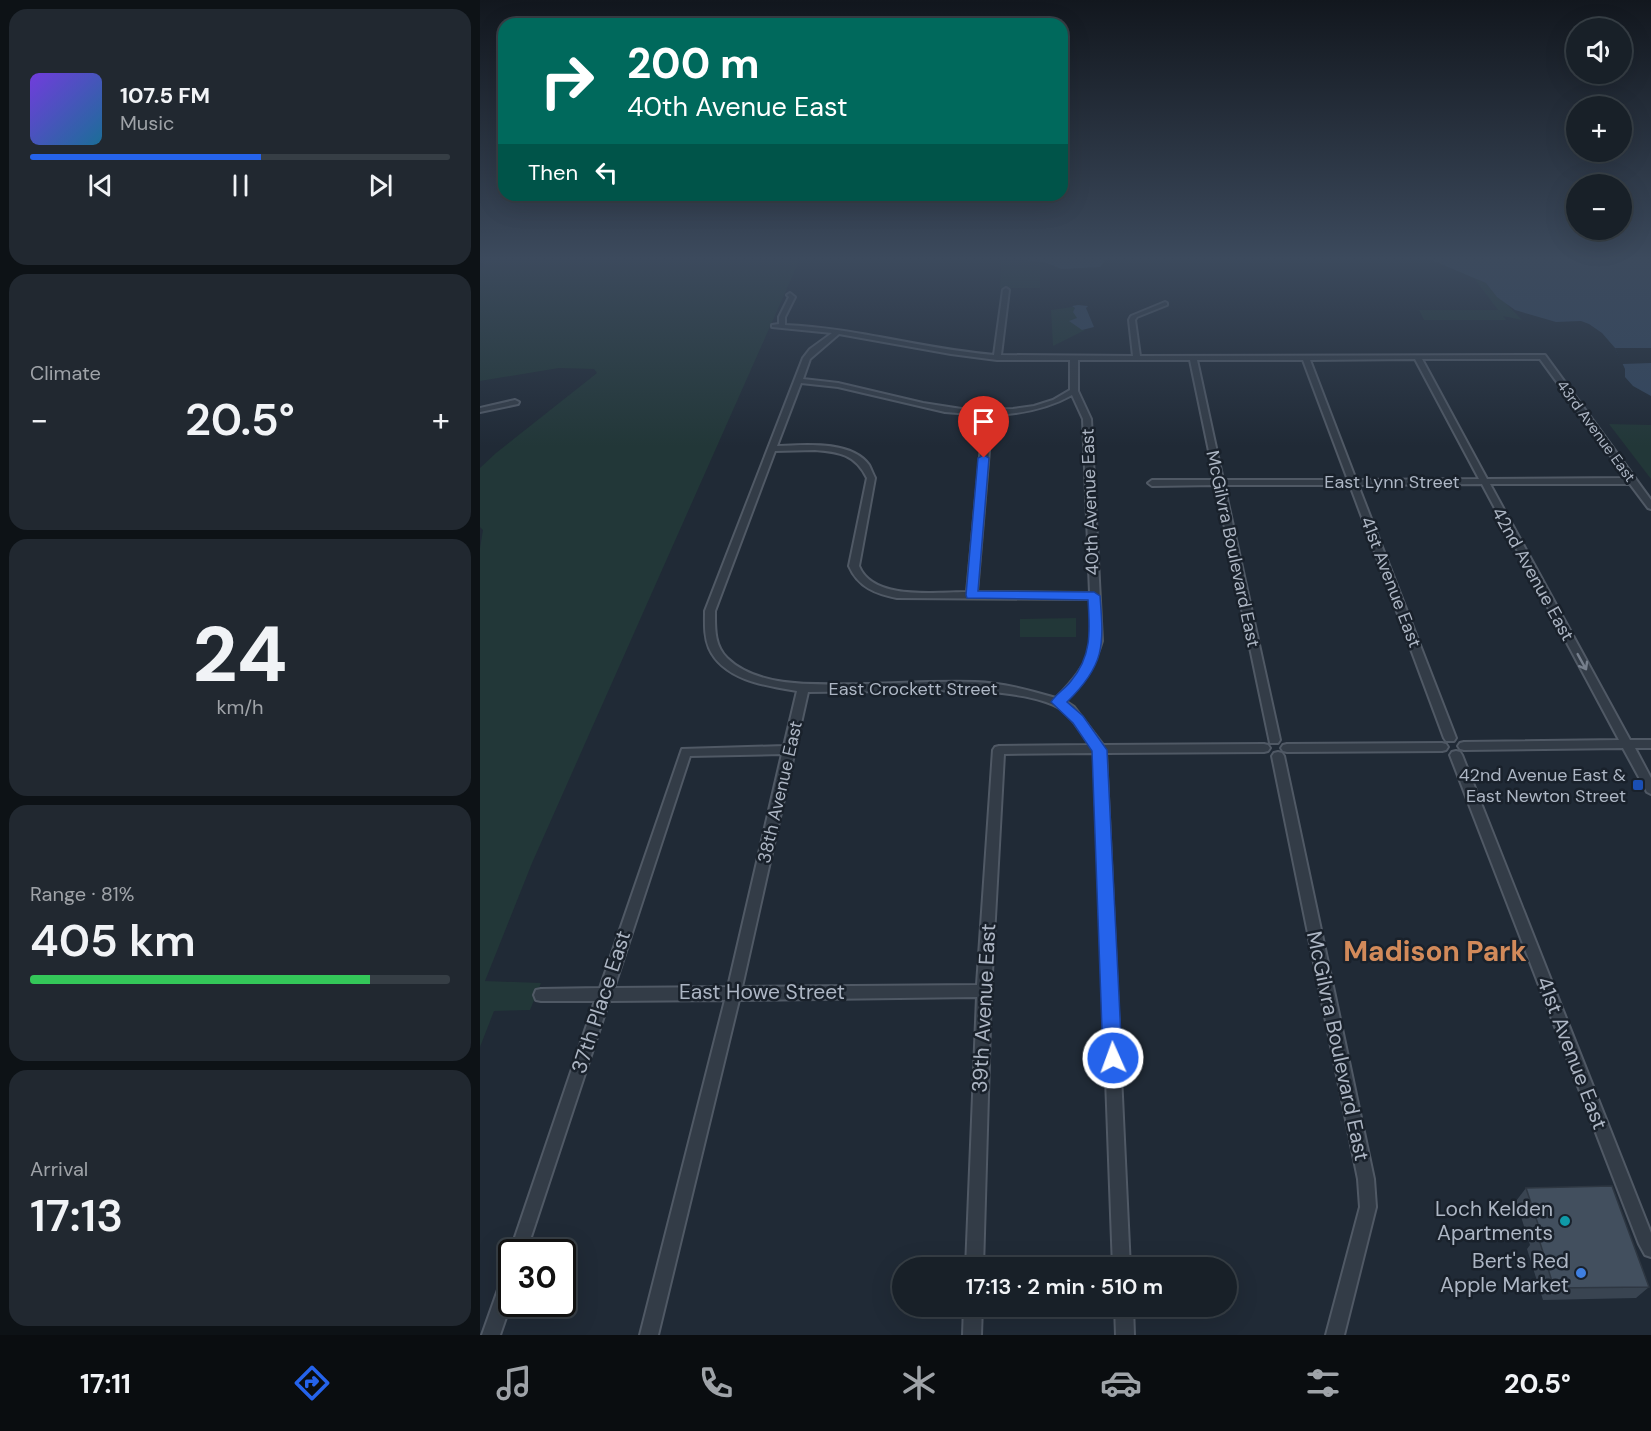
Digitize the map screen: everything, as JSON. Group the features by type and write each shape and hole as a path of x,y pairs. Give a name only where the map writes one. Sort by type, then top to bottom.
{"street":[{"path":"780,321 778,326 838,331 950,353 997,357 1417,357"},
{"path":"997,357 1002,321"},
{"path":"1134,321 1137,358"},
{"path":"803,688 764,681 732,668 720,658 709,640 709,621 713,601 807,358 838,331"},
{"name":"43rd Avenue East","path":"1417,357 1542,357 1651,506"},
{"name":"42nd Avenue East","path":"1417,357 1651,789"},
{"name":"40th Avenue East","path":"1058,702 1075,686 1090,664 1097,641 1087,419 1074,391 1074,358"},
{"name":"McGilvra Boulevard East","path":"1192,358 1274,740"},
{"name":"41st Avenue East","path":"1306,358 1446,742"},
{"path":"798,381 834,383 926,406 988,411 1040,408 1057,402 1074,391"},
{"path":"480,410 515,402"},
{"path":"972,595 988,411"},
{"path":"773,449 837,450 862,462 869,469 871,478 854,566 856,573 864,582 874,588 897,595 1094,596"},
{"name":"East Lynn Street","path":"1152,483 1633,481"},
{"name":"East Crockett Street","path":"803,688 976,686 1019,691 1058,702"},
{"name":"38th Avenue East","path":"649,1335 735,992 803,688"},
{"path":"1058,702 1078,720 1100,750 1122,1257"},
{"path":"1264,748 1266,742 1274,740 1284,743 1282,752"},
{"path":"1100,750 1264,748 1270,754 1457,740 1460,751 1651,744"},
{"name":"37th Place East","path":"522,1239 686,752 790,750"},
{"name":"39th Avenue East","path":"974,1257 984,990 999,750 1100,750"},
{"name":"41st Avenue East","path":"1460,751 1643,1234 1651,1249"},
{"name":"McGilvra Boulevard East","path":"1282,752 1366,1179 1368,1207 1335,1335"},
{"name":"East Howe Street","path":"541,994 984,990"},
{"path":"491,1335 498,1315"},
{"path":"972,1335 973,1317"},
{"path":"1124,1317 1125,1335"}],"green space":[{"path":"480,321 772,321 532,863 485,981 541,983 530,1010 494,1011 480,1047 480,548 483,530 480,527 480,468 597,373 594,369 559,368 480,381"},
{"path":"1052,321 1080,321 1082,330 1085,330 1053,346"},
{"path":"1609,424 1651,425 1651,479"},
{"path":"1076,618 1076,637 1020,637 1020,619"}],"water":[{"path":"1069,321 1092,321 1094,327 1082,330"},
{"path":"1582,321 1651,321 1651,396 1633,386 1625,377 1625,369 1615,348 1602,333"}],"pier":[{"path":"1615,348 1651,348 1651,363 1622,364"}],"building":[{"path":"1612,1186 1649,1287 1554,1288 1538,1236 1542,1236 1526,1188"}],"place":[{"name":"42nd Avenue East & East Newton Street","path":"1638,785"},
{"name":"Loch Kelden Apartments","path":"1565,1221"},
{"name":"Bert's Red Apple Market","path":"1581,1273"}],"district":[{"name":"Madison Park","path":"1435,951"}],"route":[{"path":"984,458 972,595 1094,596 1097,641 1094,653 1090,664 1075,686 1058,702 1070,710 1100,750 1113,1058"}]}
